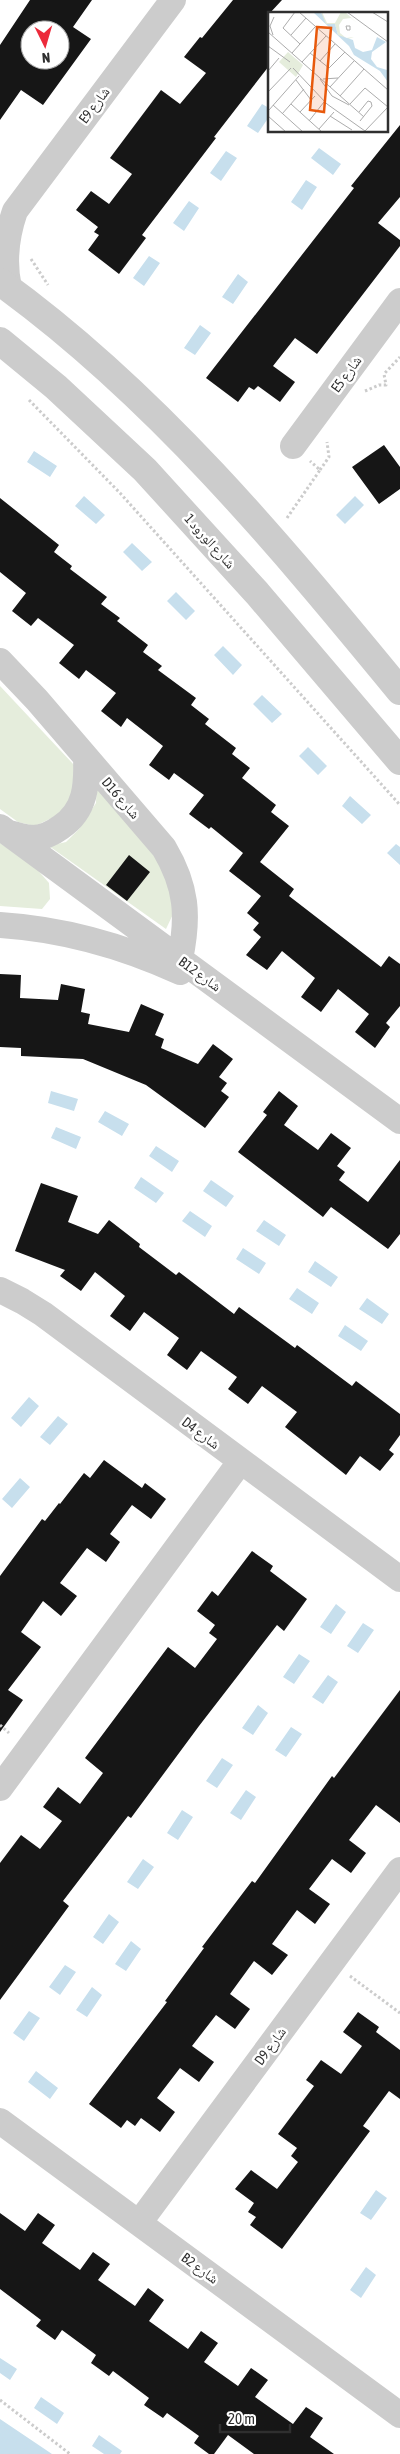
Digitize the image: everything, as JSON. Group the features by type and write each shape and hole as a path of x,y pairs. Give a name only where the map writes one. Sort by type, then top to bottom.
{"street":[{"name":"E9 شارع","path":"4,285 6,274 7,215 173,0"},
{"path":"4,285 78,345 187,446 241,503 400,691"},
{"name":"E5 شارع","path":"293,446 396,315"},
{"name":"شارع الورود 1","path":"3,346 101,428 180,508 263,600 400,761"},
{"name":"D16 شارع","path":"0,662 86,757 164,848 175,868 183,889 186,934 180,960"},
{"path":"4,830 33,838 53,832 70,821 82,804 86,784 86,757"},
{"name":"B12 شارع","path":"4,830 400,1121"},
{"path":"0,925 30,927 94,941 157,961 222,991"},
{"name":"D4 شارع","path":"0,1290 43,1314 400,1579"},
{"path":"0,1788 240,1462"},
{"name":"D9 شارع","path":"140,2223 400,1870"},
{"name":"B2 شارع","path":"0,2121 400,2415"}],"path":[{"path":"359,398 366,390 386,385 384,374 400,357"},
{"path":"25,396 120,492 400,806"},
{"path":"285,521 329,457 326,445 329,438"},
{"path":"293,446 320,470"},
{"path":"331,1963 400,2013"},
{"path":"0,2400 70,2454"}],"green space":[{"path":"0,686 74,765 72,798 60,814 35,826 18,822 0,809"},
{"path":"97,777 171,878 175,910 166,929 49,846 66,842 79,829 96,803"},
{"path":"0,843 35,867 49,883 50,899 42,909 0,906"}],"water":[{"path":"262,104 268,107 268,118 258,133 247,126"},
{"path":"319,148 341,164 333,175 311,158"},
{"path":"226,151 237,158 221,181 210,173"},
{"path":"306,180 317,187 302,210 291,202"},
{"path":"189,201 199,208 184,231 173,223"},
{"path":"149,256 160,263 144,286 133,278"},
{"path":"238,274 248,282 233,304 222,297"},
{"path":"200,325 211,333 195,355 184,348"},
{"path":"34,451 57,466 50,477 27,462"},
{"path":"84,496 105,515 96,524 75,506"},
{"path":"355,496 364,505 345,524 336,515"},
{"path":"132,543 152,562 142,571 123,552"},
{"path":"176,592 195,611 186,620 167,601"},
{"path":"223,646 242,665 233,675 214,655"},
{"path":"262,695 282,714 272,723 253,704"},
{"path":"308,747 327,766 318,775 299,756"},
{"path":"350,796 371,815 362,824 342,806"},
{"path":"396,844 400,847 400,865 387,853"},
{"path":"51,1091 78,1099 74,1111 48,1103"},
{"path":"105,1111 129,1124 122,1136 98,1122"},
{"path":"56,1127 81,1137 76,1149 51,1138"},
{"path":"156,1146 179,1161 172,1172 149,1156"},
{"path":"141,1177 164,1193 156,1203 134,1188"},
{"path":"211,1180 234,1196 226,1207 203,1191"},
{"path":"190,1211 212,1226 205,1237 182,1221"},
{"path":"264,1220 286,1235 279,1246 256,1231"},
{"path":"243,1248 266,1263 259,1274 236,1259"},
{"path":"315,1261 338,1277 331,1287 308,1272"},
{"path":"297,1288 319,1303 312,1314 289,1299"},
{"path":"367,1298 389,1314 382,1324 359,1309"},
{"path":"345,1325 368,1341 361,1351 338,1336"},
{"path":"29,1397 39,1406 21,1427 11,1418"},
{"path":"58,1416 68,1424 50,1445 40,1437"},
{"path":"20,1478 30,1487 12,1508 2,1499"},
{"path":"336,1604 346,1612 331,1634 320,1627"},
{"path":"363,1623 374,1630 358,1653 347,1646"},
{"path":"299,1654 310,1661 294,1684 283,1677"},
{"path":"328,1675 338,1682 323,1704 312,1697"},
{"path":"258,1705 268,1713 253,1735 242,1728"},
{"path":"291,1727 302,1734 286,1757 275,1750"},
{"path":"222,1758 233,1765 217,1788 206,1781"},
{"path":"246,1790 256,1797 241,1820 230,1813"},
{"path":"182,1810 193,1817 178,1840 167,1833"},
{"path":"143,1859 154,1867 138,1889 127,1882"},
{"path":"109,1914 119,1922 103,1944 93,1937"},
{"path":"131,1941 141,1949 126,1971 115,1964"},
{"path":"65,1965 76,1972 60,1995 49,1987"},
{"path":"92,1987 102,1995 87,2017 76,2010"},
{"path":"29,2011 40,2018 24,2041 13,2033"},
{"path":"36,2071 58,2088 50,2099 28,2082"},
{"path":"376,2190 387,2198 371,2220 360,2213"},
{"path":"366,2267 376,2275 361,2298 350,2290"},
{"path":"0,2358 17,2369 10,2380 0,2373"},
{"path":"41,2397 64,2413 57,2424 34,2408"},
{"path":"0,2419 52,2454 0,2454"},
{"path":"99,2435 122,2451 120,2454 104,2454 92,2446"}],"building":[{"path":"30,0 92,0 73,27 91,39 70,68 70,20 20,20 20,70 68,70 43,105 21,90 0,120 0,45"},
{"path":"233,0 282,0 271,12 268,12 268,67 142,235 146,238 119,274 88,250 99,235 94,232 98,227 76,210 91,191 109,204 132,174 110,158 161,90 180,104 206,73 184,57 200,37 202,38"},
{"path":"400,125 400,197 378,223 400,240 400,246 317,354 295,338 273,366 295,382 280,402 258,386 254,390 249,387 238,402 206,378 354,188 351,186"},
{"path":"384,445 400,467 400,489 379,504 352,467"},
{"path":"0,498 59,545 54,552 72,566 70,569 107,597 101,604 120,618 117,621 148,645 143,652 162,666 158,670 196,698 191,705 209,719 205,724 236,748 232,754 250,768 242,778 276,805 271,812 289,826 260,862 294,889 289,896 381,967 389,956 400,964 400,1006 386,1023 390,1027 375,1048 355,1032 369,1014 338,989 321,1012 301,997 315,978 282,951 267,970 246,955 261,937 253,930 259,923 247,913 261,896 229,871 243,853 211,827 209,829 189,814 204,795 174,773 169,780 149,765 163,746 127,718 121,727 101,711 116,693 86,670 79,679 59,663 74,645 38,618 31,626 12,611 26,593 0,572"},
{"path":"129,855 150,872 127,901 106,885"},
{"path":"0,974 21,975 20,998 58,1000 61,984 85,989 81,1012 90,1014 88,1024 129,1032 141,1004 164,1014 155,1035 164,1039 161,1048 198,1064 213,1044 233,1059 219,1077 227,1083 221,1091 229,1097 205,1128 146,1085 83,1059 21,1056 21,1048 0,1047"},
{"path":"279,1091 298,1106 284,1125 318,1150 331,1133 351,1148 337,1166 345,1172 339,1180 368,1202 400,1160 400,1234 388,1249 331,1207 323,1217 238,1152 267,1115 263,1112"},
{"path":"41,1183 78,1196 68,1222 98,1234 109,1220 140,1244 139,1247 176,1275 179,1272 234,1314 239,1307 295,1348 297,1345 352,1386 356,1381 400,1414 400,1435 389,1450 394,1454 380,1471 360,1456 346,1475 285,1427 297,1412 262,1386 248,1404 228,1389 237,1377 201,1351 187,1370 167,1355 179,1338 144,1312 130,1331 110,1316 125,1296 95,1272 81,1291 60,1276 65,1270 15,1251"},
{"path":"104,1460 142,1488 145,1483 166,1499 151,1519 132,1505 110,1534 120,1542 106,1562 87,1548 60,1583 77,1596 61,1616 43,1601 21,1632 41,1647 8,1690 23,1700 0,1732 0,1576 42,1519 45,1521 84,1473 90,1478"},
{"path":"252,1551 273,1566 270,1571 307,1599 284,1631 277,1625 131,1818 128,1816 63,1901 69,1906 0,2000 0,1863 21,1835 40,1849 62,1821 43,1807 58,1787 80,1804 103,1773 85,1758 168,1647 195,1668 217,1639 209,1633 215,1625 197,1611 212,1591 218,1596"},
{"path":"400,1690 400,1823 376,1805 349,1840 366,1853 351,1873 332,1859 309,1889 330,1904 315,1924 297,1910 272,1944 288,1955 272,1975 254,1961 230,1994 250,2009 235,2029 216,2015 192,2046 214,2062 199,2082 180,2068 157,2098 175,2112 160,2132 141,2118 135,2126 127,2120 121,2128 89,2104 167,2002 165,2001 204,1948 202,1947 252,1881 255,1883 332,1776 334,1778"},
{"path":"358,2012 379,2027 376,2032 400,2050 400,2099 389,2091 363,2126 370,2131 282,2249 250,2225 256,2217 248,2212 254,2203 235,2189 251,2170 277,2189 298,2162 291,2156 297,2148 278,2134 314,2086 306,2080 321,2060 341,2074 362,2046 343,2032"},
{"path":"0,2213 25,2231 38,2213 55,2225 42,2243 80,2270 93,2252 110,2264 98,2280 135,2306 148,2288 164,2300 149,2321 188,2349 201,2331 218,2343 204,2362 238,2386 251,2368 268,2380 255,2397 293,2424 306,2407 323,2418 310,2437 334,2454 254,2454 228,2435 214,2454 209,2454 194,2443 199,2436 167,2413 163,2418 144,2405 149,2398 113,2371 109,2376 91,2363 96,2355 62,2330 55,2340 36,2326 41,2320 0,2289"}]}
